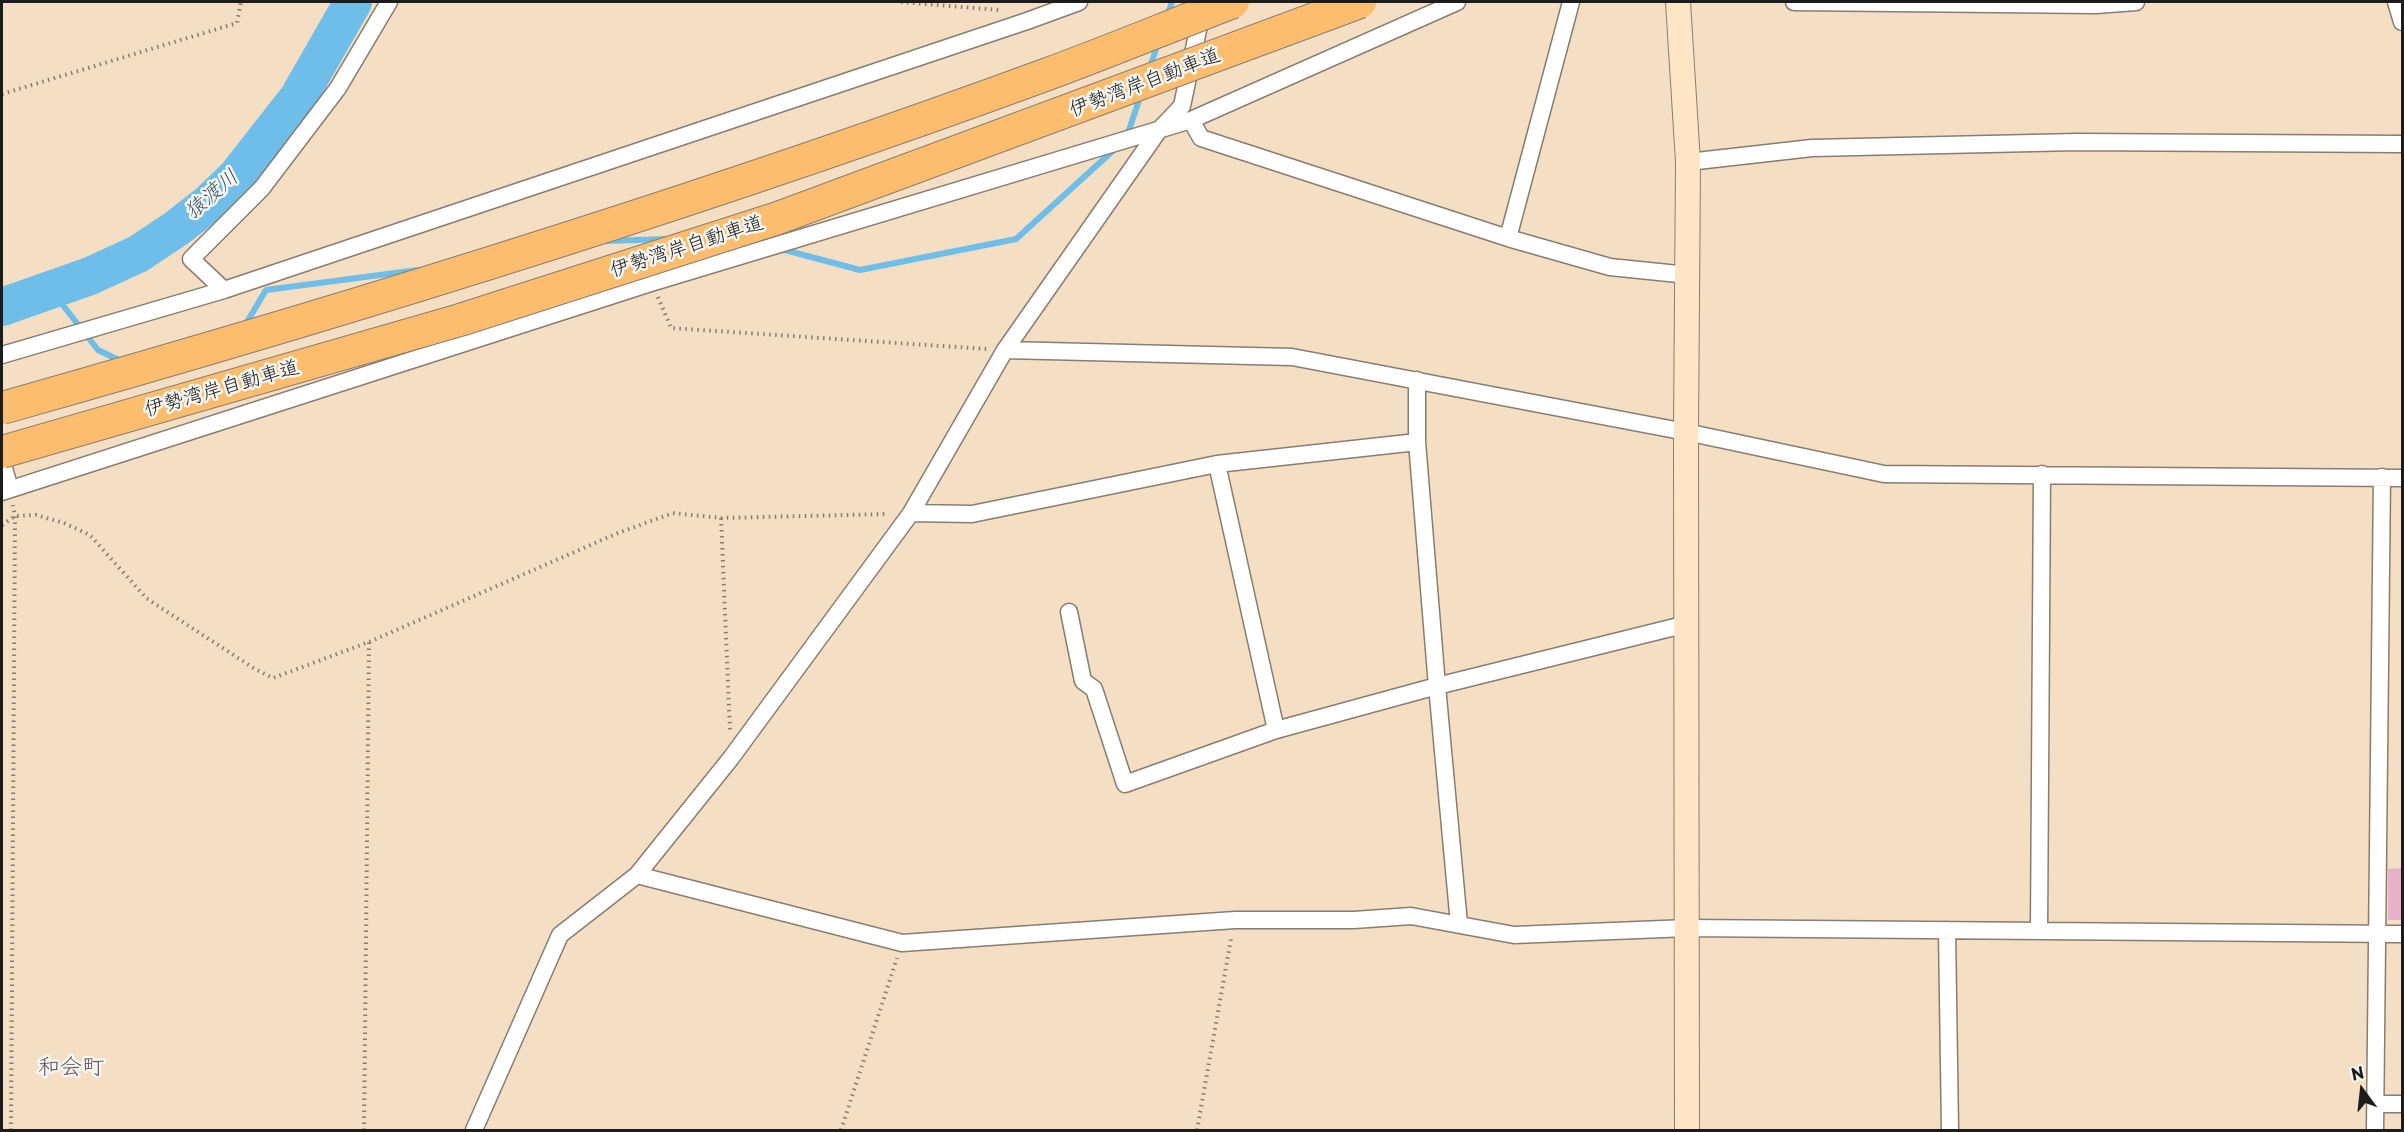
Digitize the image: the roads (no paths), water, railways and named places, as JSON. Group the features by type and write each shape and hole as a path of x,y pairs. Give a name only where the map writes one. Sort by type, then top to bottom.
{"highway":[{"path":"2,408 446,277 764,174 1047,75 1233,2"},
{"name":"伊勢湾岸自動車道","path":"2,452 460,320 778,218 1360,2"}],"street":[{"path":"224,290 191,258 262,188 338,88 388,2"},
{"path":"2,355 224,290 1079,2"},
{"path":"474,1131 560,935 638,875 731,758 911,513 1005,350 1159,130 1182,106 1204,2"},
{"path":"2,461 6,491 651,283 1191,120 1457,2"},
{"path":"1508,238 1572,2"},
{"path":"1678,2 1688,162 1687,1131"},
{"path":"1794,2 2096,5 2136,2"},
{"path":"2396,2 2403,22"},
{"path":"1191,120 1201,138 1508,238 1610,267 1688,274"},
{"path":"1688,162 1824,148 2077,142 2403,144"},
{"path":"1005,350 1292,357 1686,432 1884,474 2403,478"},
{"path":"1417,380 1417,442 1459,924"},
{"path":"911,513 972,514 1216,464 1417,442"},
{"path":"1216,464 1276,730"},
{"path":"2039,930 2042,474"},
{"path":"2375,1131 2382,477"},
{"path":"1069,612 1083,681 1094,689 1125,784 1276,730 1437,686 1687,624"},
{"path":"638,875 902,943 1235,920 1354,920 1412,916 1459,924 1487,932 1514,935 1688,928 2403,934"},
{"path":"1947,930 1950,1131"},
{"path":"2375,1104 2403,1104"}],"waterway":[{"name":"猿渡川","path":"2,307 90,276 138,254 209,203 236,177 298,98 353,2"},
{"path":"1167,16 1172,2"},
{"path":"1149,70 1158,43"},
{"path":"1127,136 1141,94"},
{"path":"781,249 860,270 1016,239 1117,147"},
{"path":"606,241 668,239"},
{"path":"244,327 266,290 418,270"},
{"path":"51,290 98,350 123,362"}],"district":[{"name":"和会町","path":"71,1068"}]}
